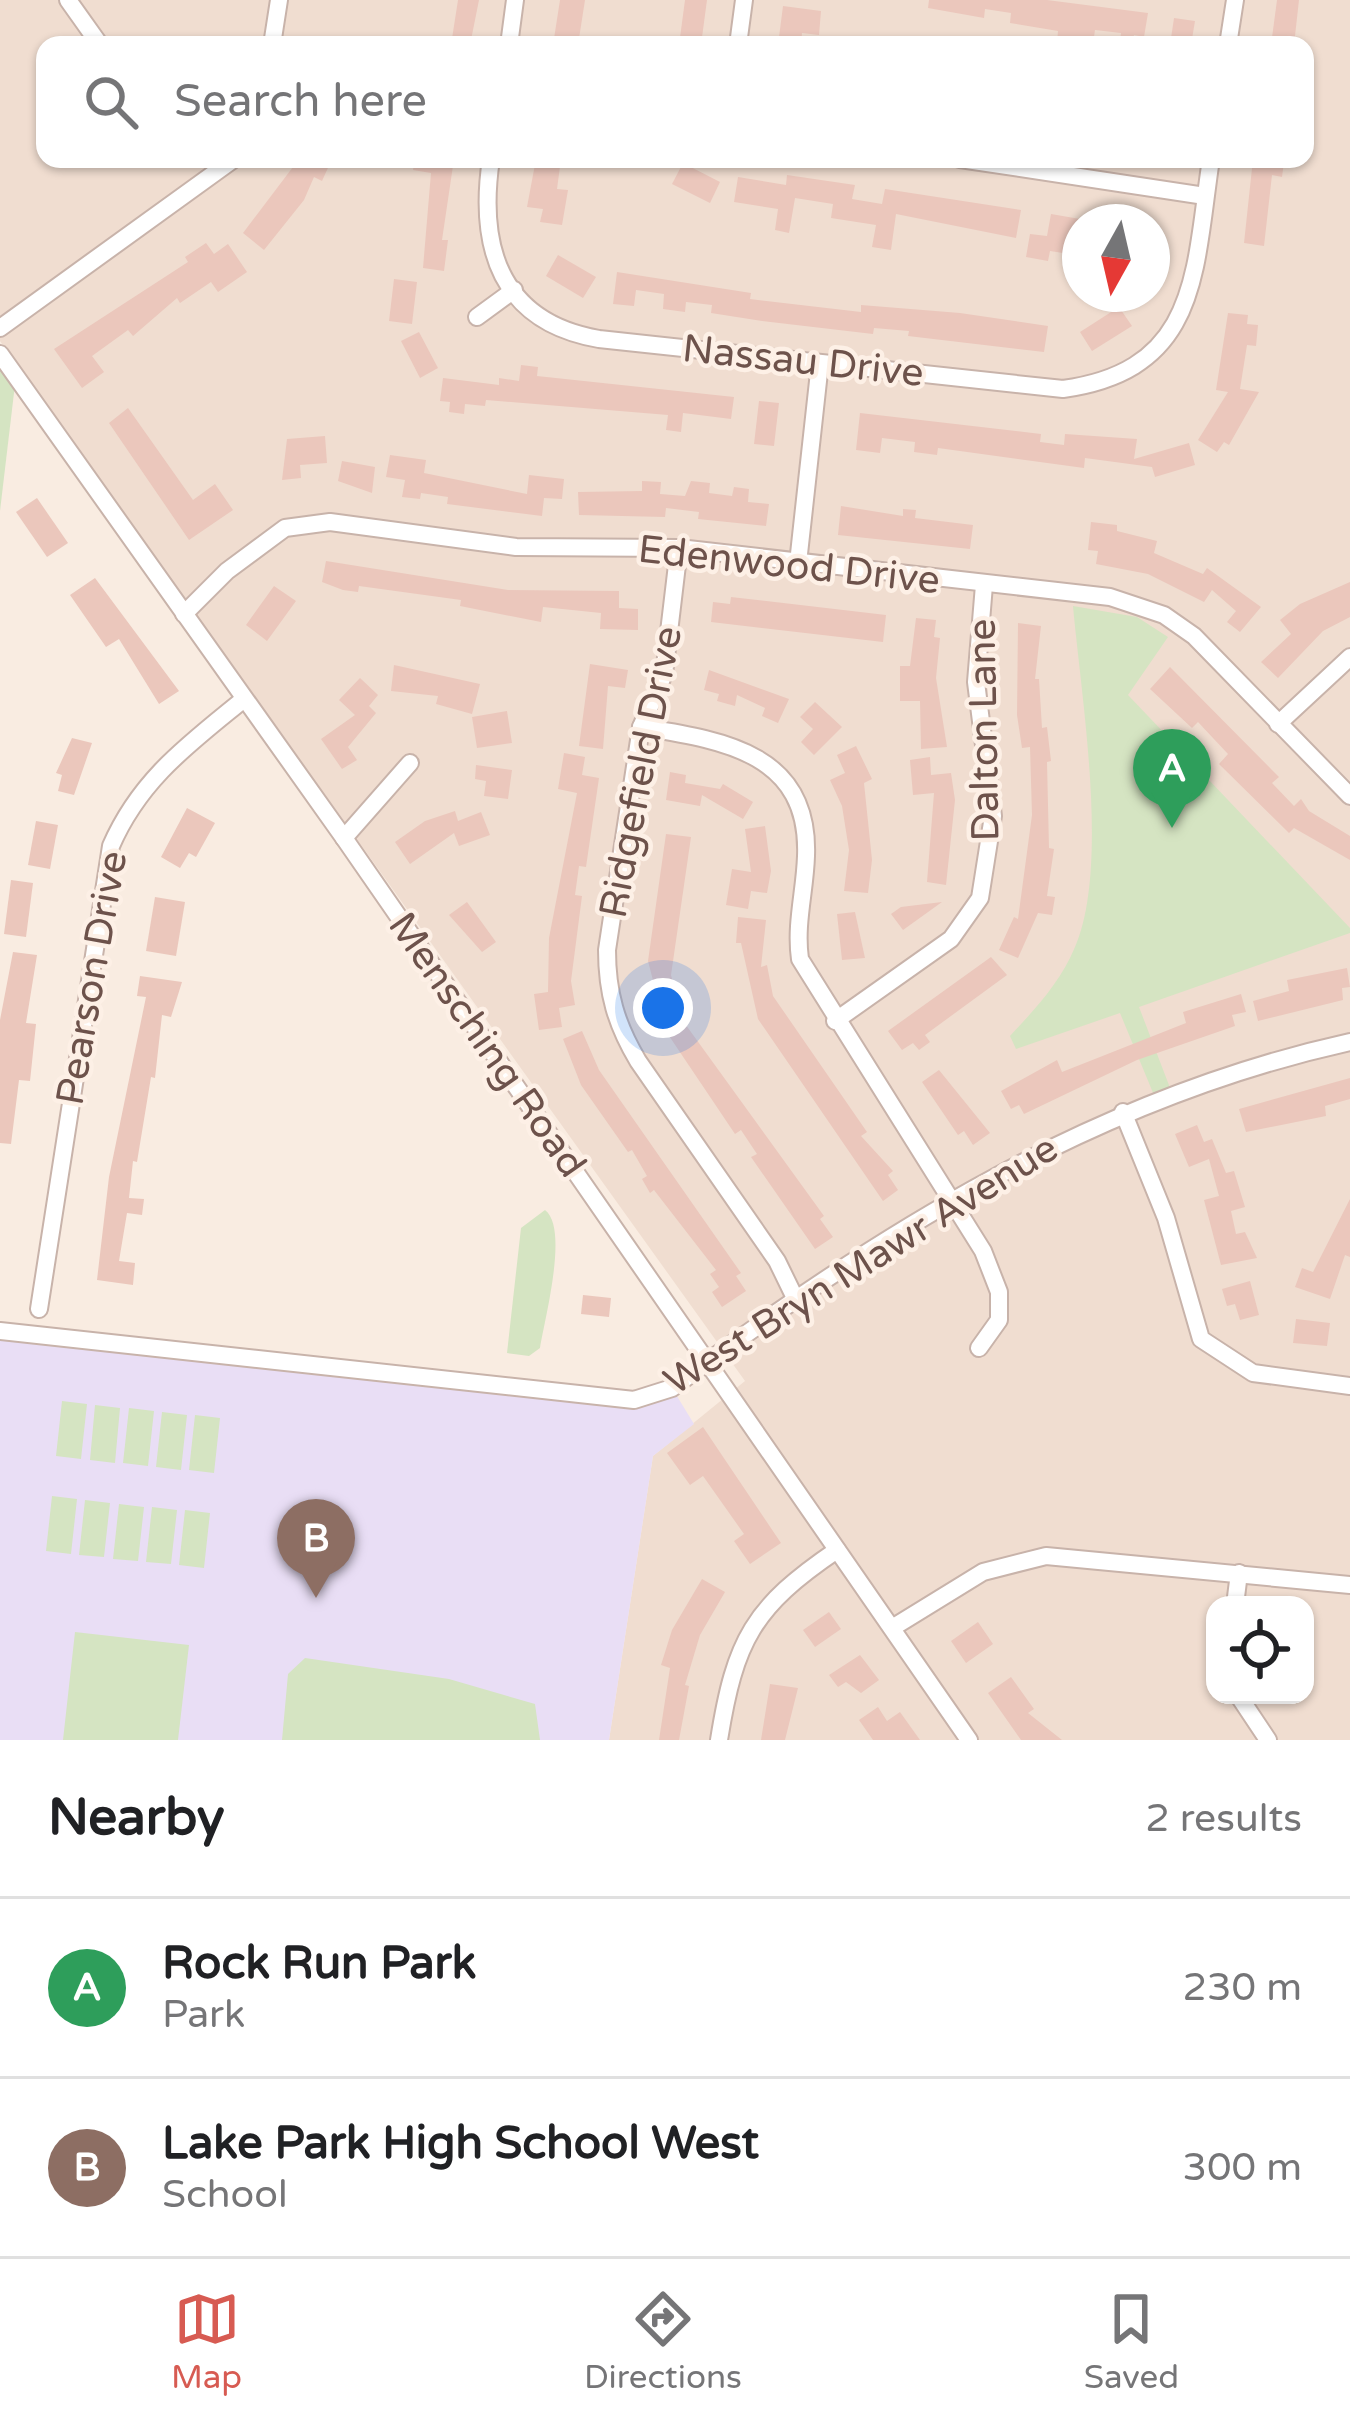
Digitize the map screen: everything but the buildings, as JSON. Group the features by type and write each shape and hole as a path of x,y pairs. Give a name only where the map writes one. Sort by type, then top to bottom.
{"street":[{"path":"68,0 94,36"},
{"path":"273,36 279,0"},
{"path":"509,36 515,0"},
{"path":"739,36 745,0"},
{"path":"1229,36 1234,0"},
{"path":"0,328 222,168"},
{"path":"477,317 511,286 487,237 491,168"},
{"path":"1020,168 1205,196 1210,168"},
{"name":"Nassau Drive","path":"511,286 548,322 583,337 1063,389 1132,374 1160,344 1185,305 1205,196"},
{"name":"Mensching Road","path":"0,354 344,838 969,1740"},
{"path":"798,563 820,363"},
{"name":"Edenwood Drive","path":"184,614 227,571 285,528 330,522 516,547 679,548 1110,597 1164,616 1201,642 1350,796"},
{"name":"Ridgefield Drive","path":"679,548 664,674 641,727 607,950 610,1002 638,1061 776,1261 796,1301"},
{"name":"Dalton Lane","path":"836,1021 950,939 980,898 994,816 976,682 983,585"},
{"path":"1278,724 1350,657"},
{"name":"Pearson Drive","path":"39,1309 112,846 130,806 159,768 244,699"},
{"path":"641,727 733,743 758,757 792,790 806,845 797,936 800,959 953,1200 998,1292 999,1320 980,1348"},
{"path":"344,838 410,763"},
{"name":"West Bryn Mawr Avenue","path":"0,1330 634,1400 672,1388 953,1200 1123,1112 1256,1065 1350,1042"},
{"path":"1123,1112 1166,1218 1202,1340 1253,1373 1350,1386"},
{"path":"719,1740 730,1673 748,1634 784,1586 837,1550"},
{"path":"892,1628 983,1572 1046,1556 1350,1585"},
{"path":"1236,1596 1238,1573"},
{"path":"1244,1704 1268,1740"}],"shaded area":[{"path":"0,0 1350,0 1350,1740 609,1740 653,1456 745,1381 0,341"},
{"path":"0,1329 633,1400 672,1388 694,1424 653,1456 609,1740 0,1740"}],"green space":[{"path":"0,353 16,376 0,511"},
{"path":"1073,606 1137,617 1168,637 1128,695 1350,928 1350,933 1139,1007 1172,1093 1156,1100 1120,1013 1016,1049 1010,1036 1062,972 1085,913 1092,827"},
{"path":"545,1210 552,1220 555,1253 540,1348 529,1356 507,1353 521,1228"},
{"path":"62,1401 87,1404 81,1459 56,1456"},
{"path":"95,1405 120,1408 115,1463 90,1460"},
{"path":"129,1408 154,1411 148,1466 123,1463"},
{"path":"162,1412 187,1415 181,1470 156,1467"},
{"path":"195,1415 220,1418 214,1473 189,1470"},
{"path":"52,1496 77,1499 71,1554 46,1551"},
{"path":"85,1500 110,1503 104,1557 79,1555"},
{"path":"119,1504 144,1507 138,1561 113,1559"},
{"path":"152,1507 177,1510 171,1564 146,1562"},
{"path":"185,1510 210,1513 204,1568 179,1565"},
{"path":"75,1632 189,1645 178,1740 63,1740"},
{"path":"305,1658 449,1679 535,1704 540,1740 282,1740 288,1674"}],"place":[{"name":"Rock Run Park","path":"1172,828"},
{"name":"Lake Park High School West","path":"316,1598"}]}
